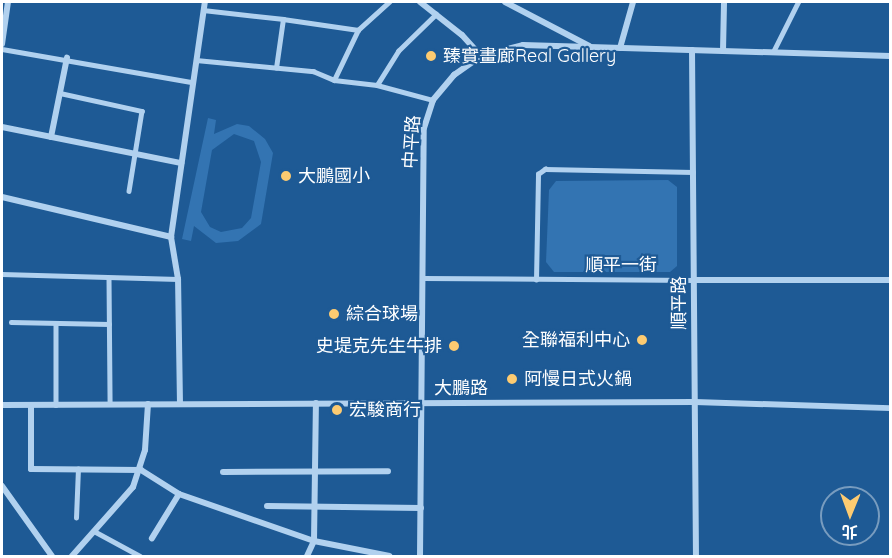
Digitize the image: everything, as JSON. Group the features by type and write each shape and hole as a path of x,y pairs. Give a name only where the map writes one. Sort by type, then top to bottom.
{"street":[{"path":"2,44 8,2"},
{"path":"180,404 178,279 171,237 205,2"},
{"path":"420,2 481,56"},
{"path":"505,2 590,47"},
{"path":"620,48 633,2"},
{"path":"723,51 724,2"},
{"name":"中平路","path":"420,556 424,128 433,100 454,75 481,56 523,45 891,56"},
{"name":"順平路","path":"692,50 696,556"},
{"path":"51,137 67,58"},
{"path":"2,127 182,163"},
{"path":"2,197 171,237"},
{"name":"順平一街","path":"694,280 891,280"},
{"name":"大鵬路","path":"2,405 695,402 891,408"},
{"path":"307,556 314,541 316,403"},
{"path":"72,556 133,487 141,470 148,404"},
{"path":"31,405 31,469 141,470 179,494 314,541 390,556"},
{"path":"223,472 388,471"},
{"path":"2,486 52,556"},
{"path":"152,538 179,494"},
{"path":"267,506 421,508"}],"lane":[{"path":"334,80 358,30 389,2"},
{"path":"772,52 798,2"},
{"path":"203,10 358,30"},
{"path":"377,85 398,51 436,14"},
{"path":"276,68 283,19"},
{"path":"2,49 67,58 192,82"},
{"path":"196,60 313,71 334,80 377,85 433,100"},
{"path":"60,93 142,111 129,191"},
{"path":"536,280 538,174 545,169 693,172"},
{"path":"2,273 178,279"},
{"path":"109,278 110,404"},
{"name":"順平一街","path":"423,278 694,280"},
{"path":"10,322 109,324"},
{"path":"56,323 56,405"},
{"path":"76,518 78,469"},
{"path":"94,531 129,554 140,556"}],"shaded area":[{"path":"208,118 216,120 214,134 237,124 249,126 265,139 273,153 261,224 238,241 216,243 194,226 191,241 182,239","holes":["234,134 254,141 261,162 251,218 242,228 221,232 210,227 201,212 212,150"]},
{"path":"668,180 677,187 677,266 670,272 554,272 546,262 549,190 556,181"}],"place":[{"name":"臻實畫廊Real Gallery","path":"431,56"},
{"name":"大鵬國小","path":"286,176"},
{"name":"綜合球場","path":"334,314"},
{"name":"全聯福利中心","path":"642,340"},
{"name":"史堤克先生牛排","path":"454,346"},
{"name":"阿慢日式火鍋","path":"512,379"},
{"name":"宏駿商行","path":"337,410"}]}
